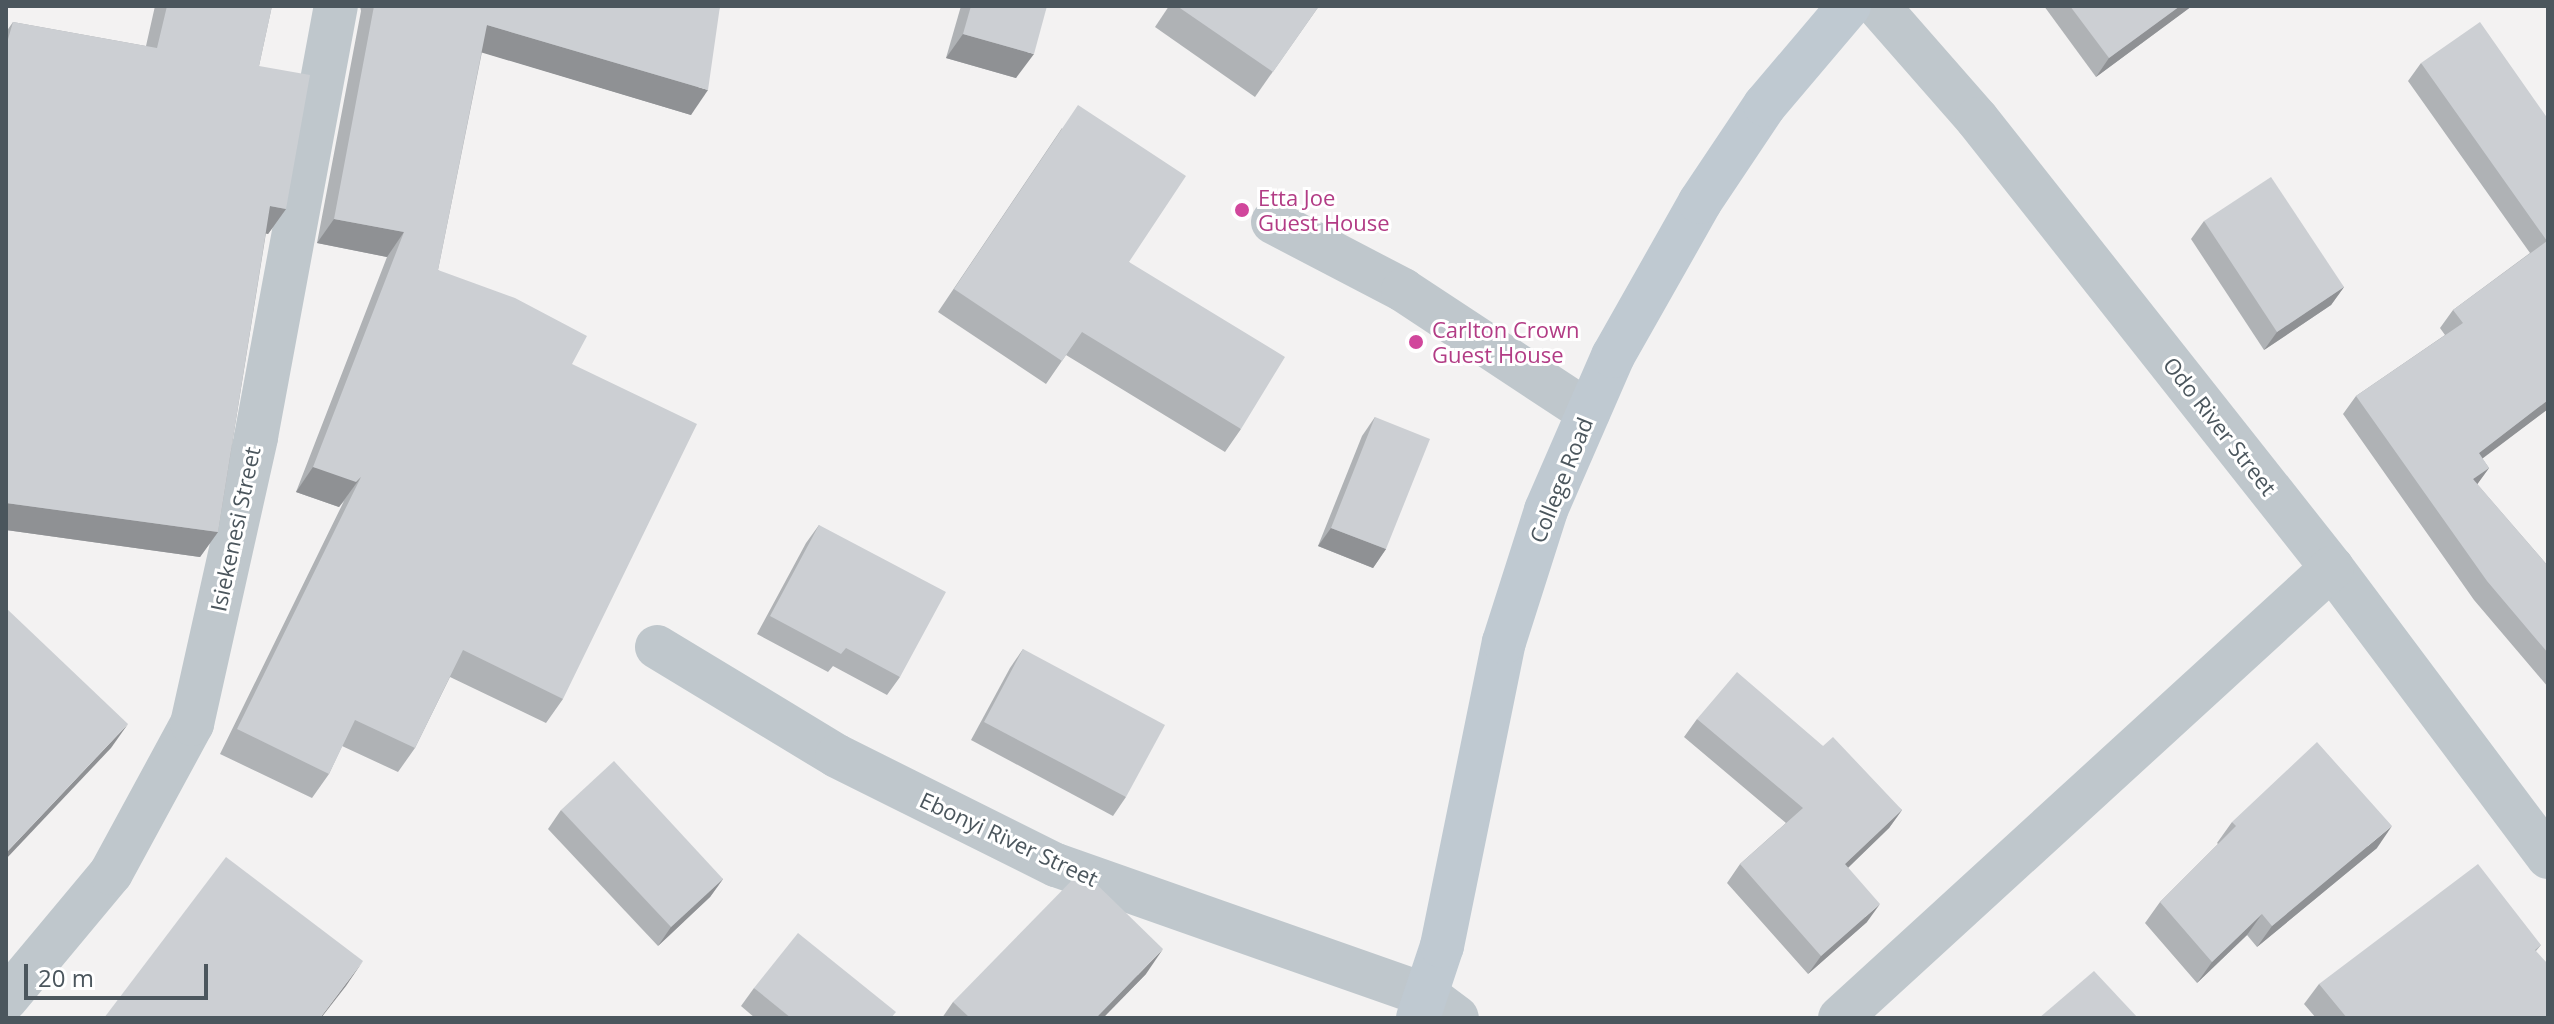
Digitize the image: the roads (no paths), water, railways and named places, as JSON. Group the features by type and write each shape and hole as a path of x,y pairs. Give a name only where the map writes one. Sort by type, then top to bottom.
{"main road":[{"name":"College Road","path":"1434,1011 1504,642 1546,510 1588,412 1651,285 1700,202 1765,105 1849,6"}],"street":[{"name":"Isiekenesi Street","path":"6,999 111,873 192,724 256,437 336,6"},
{"name":"Odo River Street","path":"1878,6 1977,119 2332,568 2548,857"},
{"path":"1273,222 1403,290 1588,412"},
{"path":"1840,1018 2332,568"},
{"name":"Ebonyi River Street","path":"657,647 837,756 1056,865 1434,1011"}],"place":[{"name":"Etta Joe Guest House","path":"1242,210"},
{"name":"Carlton Crown Guest House","path":"1416,342"}]}
